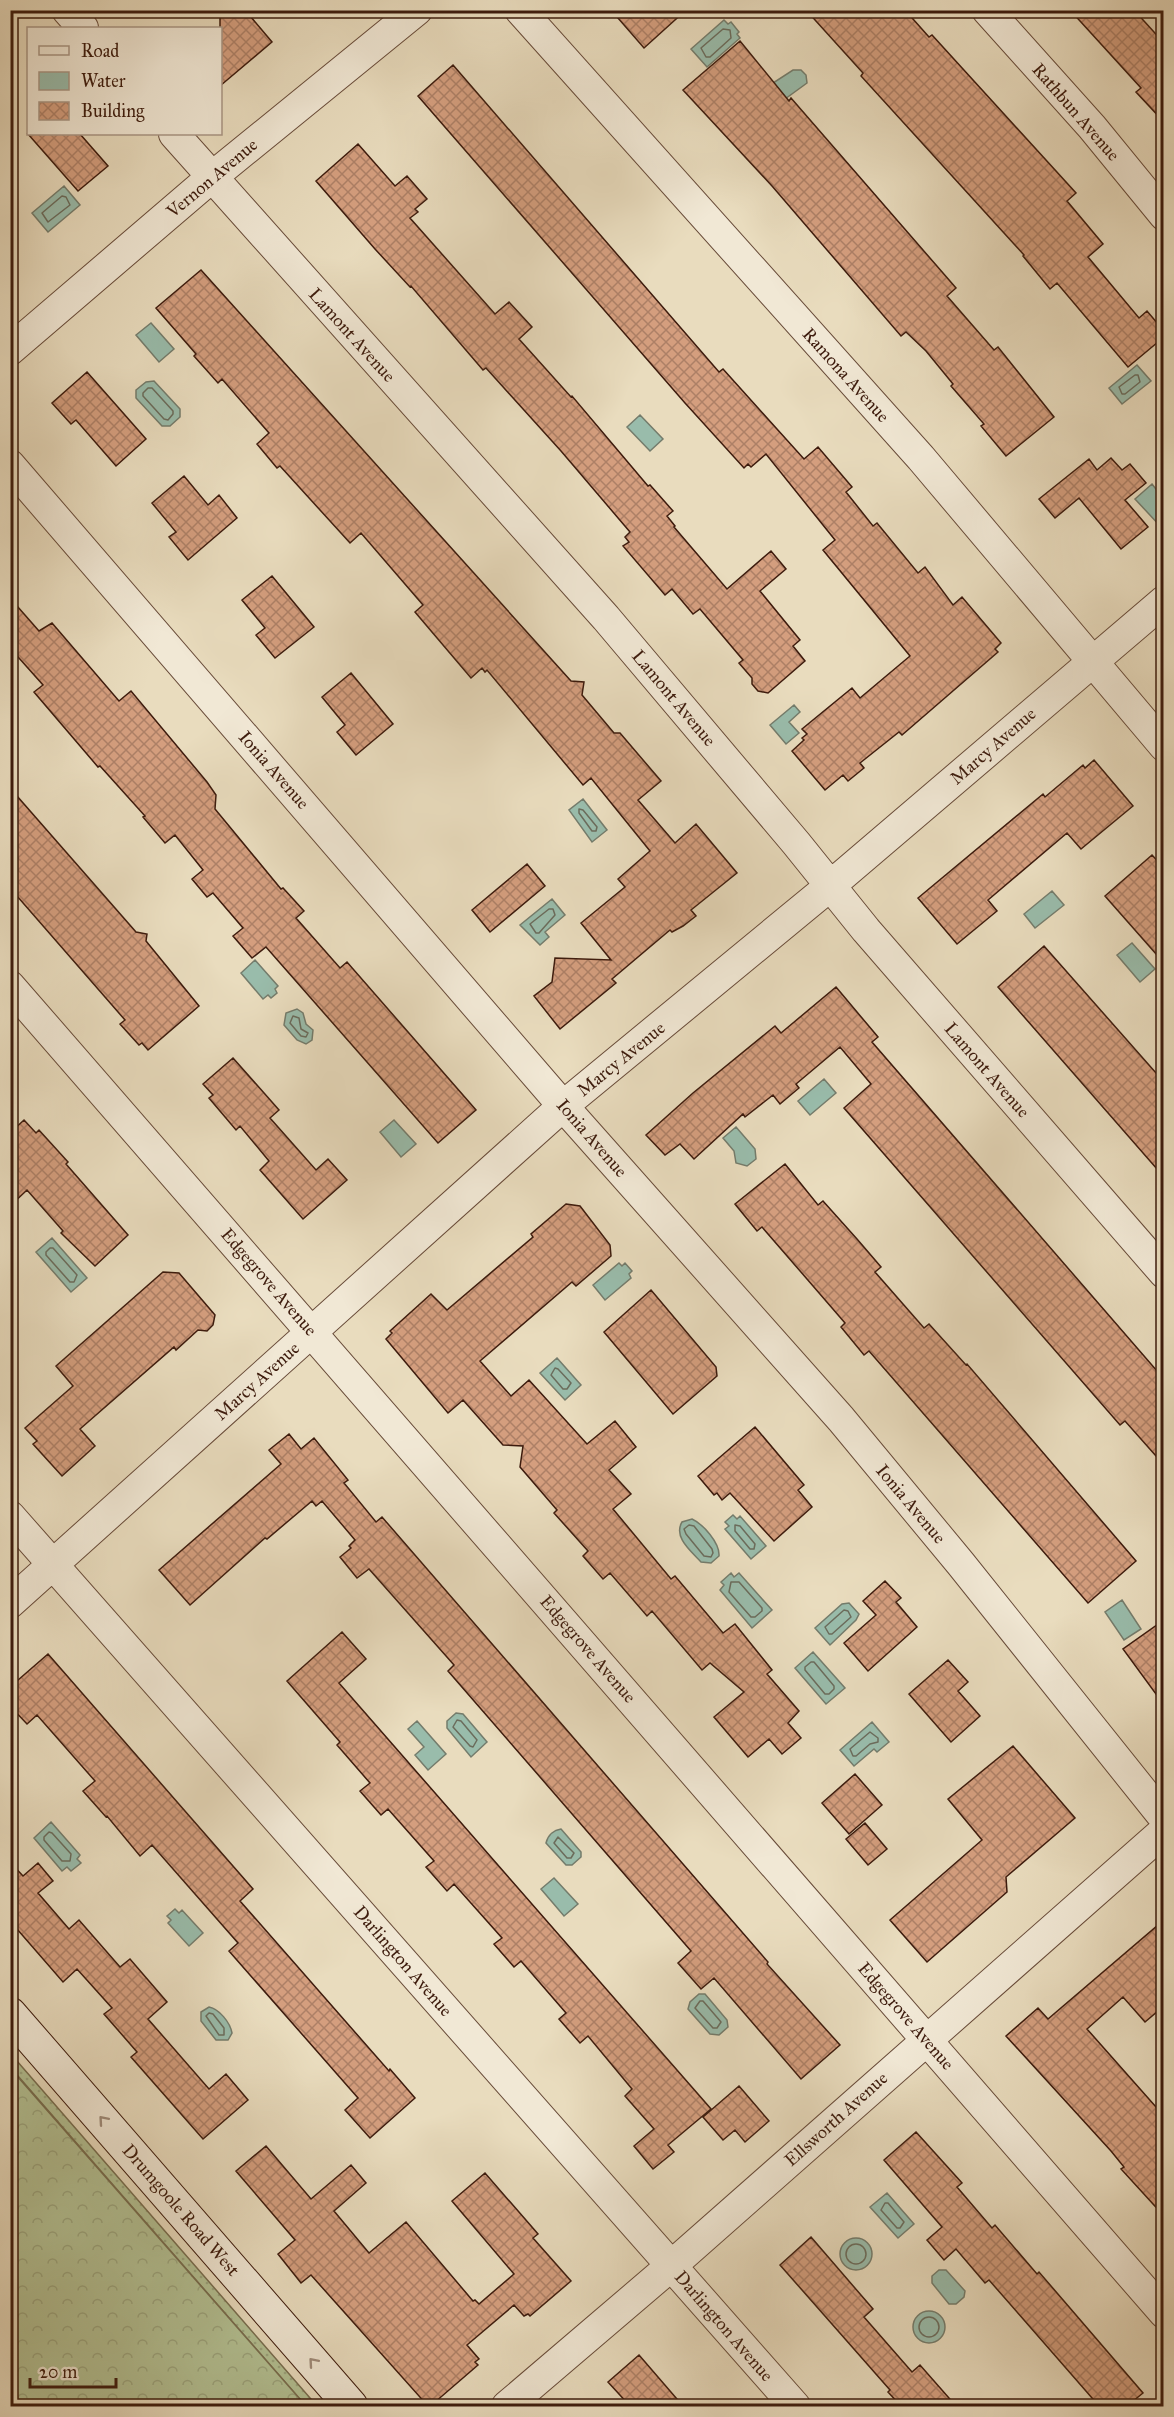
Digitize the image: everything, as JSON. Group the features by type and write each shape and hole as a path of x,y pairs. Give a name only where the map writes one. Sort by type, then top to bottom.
{"main road":[{"name":"Drumgoole Road West","path":"10,2014 351,2406"}],"street":[{"path":"67,10 82,27"},
{"name":"Vernon Avenue","path":"10,350 212,177 417,10"},
{"name":"Ramona Avenue","path":"520,10 921,458 1090,662 1164,746"},
{"name":"Rathbun Avenue","path":"987,10 1092,127 1164,215"},
{"name":"Lamont Avenue","path":"175,135 606,618 874,939 1164,1273"},
{"name":"Ionia Avenue","path":"10,465 563,1106 840,1419 961,1564 1164,1818"},
{"name":"Marcy Avenue","path":"10,1603 54,1566 312,1330 563,1106 830,886 1164,601"},
{"name":"Edgegrove Avenue","path":"10,986 312,1330 1164,2313"},
{"name":"Darlington Avenue","path":"10,1516 795,2406"},
{"name":"Ellsworth Avenue","path":"507,2406 671,2266 1164,1831"}],"green space":[{"path":"10,2053 317,2406 306,2406 11,2068"},
{"path":"10,2068 306,2406 11,2406"}],"water":[{"path":"724,20 728,24 731,22 739,32 737,34 740,38 707,67 691,49"},
{"path":"793,70 801,70 806,75 807,83 785,99 773,83"},
{"path":"64,186 80,205 48,232 32,213"},
{"path":"151,323 174,349 159,362 136,335"},
{"path":"1137,365 1151,381 1122,404 1109,388"},
{"path":"154,381 180,409 180,417 170,426 162,426 136,398 136,390 146,382"},
{"path":"640,415 663,439 650,451 627,427"},
{"path":"1152,484 1163,498 1163,525 1161,527 1135,499"},
{"path":"794,705 800,712 789,722 799,733 786,744 770,725"},
{"path":"583,799 607,830 592,842 569,810"},
{"path":"1052,891 1064,905 1035,928 1024,914"},
{"path":"552,899 565,915 545,932 549,937 540,945 520,925"},
{"path":"1132,943 1155,969 1140,982 1117,955"},
{"path":"255,960 278,986 275,989 277,993 271,998 268,995 263,999 241,973"},
{"path":"297,1009 303,1013 306,1024 313,1030 312,1040 306,1044 297,1040 284,1025 286,1013"},
{"path":"824,1079 836,1093 810,1115 798,1101"},
{"path":"394,1120 416,1144 401,1157 380,1132"},
{"path":"736,1127 755,1149 756,1159 747,1166 736,1163 734,1151 723,1138"},
{"path":"52,1238 87,1278 71,1292 36,1252"},
{"path":"619,1263 622,1266 625,1263 632,1271 629,1274 631,1278 605,1300 593,1285"},
{"path":"557,1358 581,1385 565,1400 540,1373"},
{"path":"733,1515 737,1519 740,1516 766,1546 751,1559 725,1529 729,1526 725,1522"},
{"path":"692,1519 706,1529 717,1545 719,1556 711,1563 701,1562 681,1538 682,1522"},
{"path":"731,1573 734,1577 739,1573 772,1610 752,1628 720,1590 724,1585 721,1582"},
{"path":"1122,1600 1141,1629 1124,1640 1105,1612"},
{"path":"849,1603 859,1614 856,1620 830,1645 815,1628 842,1604"},
{"path":"813,1652 845,1688 826,1704 795,1668"},
{"path":"456,1713 463,1714 487,1742 471,1757 447,1728 447,1721"},
{"path":"417,1721 446,1754 428,1770 415,1755 424,1747 408,1729"},
{"path":"872,1722 889,1742 877,1752 874,1749 854,1766 840,1750"},
{"path":"51,1822 80,1855 77,1859 81,1863 71,1871 67,1867 62,1871 34,1838"},
{"path":"561,1829 581,1852 581,1857 572,1865 566,1865 546,1843 552,1833"},
{"path":"554,1878 578,1904 564,1916 541,1889"},
{"path":"175,1909 179,1913 182,1910 203,1933 189,1946 168,1923 171,1920 167,1916"},
{"path":"699,1994 705,1994 727,2020 728,2027 719,2035 710,2034 688,2009 690,2002"},
{"path":"209,2007 220,2013 229,2025 232,2033 228,2040 216,2040 201,2021 201,2012"},
{"path":"887,2193 914,2224 898,2238 870,2207"},
{"path":"856,2238 867,2243 872,2254 867,2265 856,2270 845,2265 840,2254 845,2243"},
{"path":"939,2270 946,2270 965,2291 964,2297 956,2304 949,2304 932,2283 932,2276"},
{"path":"929,2311 940,2316 945,2327 940,2338 929,2343 918,2338 913,2327 918,2316"}],"building":[{"path":"220,10 245,10 272,42 222,84 222,27 220,27"},
{"path":"611,10 686,10 644,48"},
{"path":"806,10 905,10 929,37 932,35 1076,193 1067,201 1103,244 1088,257 1139,318 1147,311 1164,331 1164,337 1128,367 1057,283 1050,289 1024,255 861,76 863,73"},
{"path":"1070,10 1134,10 1164,43 1164,122 1136,92 1141,88"},
{"path":"740,41 789,101 791,98 956,288 947,296 994,350 998,347 1054,417 1006,456 981,426 984,424 951,386 953,384 926,351 906,332 901,336 772,186 683,90"},
{"path":"453,65 719,372 723,369 804,459 818,447 852,487 846,492 873,526 877,523 918,573 925,567 953,605 962,597 1001,643 995,649 998,652 902,735 899,732 860,763 864,768 848,781 843,775 825,790 792,751 807,734 802,729 852,688 860,698 910,656 823,550 835,540 766,454 751,467 748,464 744,468 418,96"},
{"path":"29,135 81,135 108,166 78,191"},
{"path":"358,144 395,186 407,176 427,199 415,209 418,212 410,218 495,314 509,302 532,327 519,339 572,396 648,486 650,485 673,511 667,516 674,527 727,589 771,551 786,569 760,591 800,640 793,646 805,661 768,693 758,691 752,684 752,678 739,663 743,660 700,609 693,614 672,589 665,595 623,546 629,542 625,537 630,532 561,451 486,368 483,370 316,181"},
{"path":"201,270 571,681 584,682 582,695 614,733 620,733 661,781 638,800 675,843 696,824 737,873 691,910 696,916 672,932 670,930 612,979 616,983 560,1029 534,996 552,982 555,958 611,960 581,923 625,887 618,879 650,851 591,778 583,785 487,670 485,672 482,668 471,678 415,612 423,605 361,533 350,543 280,466 277,468 257,444 269,433 222,379 218,383 156,308"},
{"path":"87,372 146,439 116,466 76,420 71,424 52,403"},
{"path":"1111,458 1122,470 1130,464 1146,483 1125,500 1148,527 1121,549 1079,498 1055,518 1039,499 1089,459 1097,470"},
{"path":"184,476 208,505 219,495 237,518 188,560 169,537 176,532 152,503"},
{"path":"272,576 314,627 275,658 256,635 265,628 242,600"},
{"path":"10,598 39,631 52,623 119,701 131,691 207,782 216,795 215,809 281,889 283,888 304,911 296,918 340,968 347,962 476,1110 438,1143 266,947 252,958 233,936 243,928 213,893 207,897 192,879 203,870 175,835 165,843 143,817 145,816 100,766 98,767 34,692 43,685 10,648"},
{"path":"351,673 393,724 356,755 337,732 345,725 322,697"},
{"path":"1094,760 1133,806 1081,849 1067,833 988,900 997,911 957,944 918,898 1043,794 1045,797 1083,765 1085,768"},
{"path":"10,788 136,932 147,934 146,941 199,1006 148,1050 142,1043 139,1045 120,1024 125,1020 10,888"},
{"path":"1152,855 1164,868 1164,963 1105,896"},
{"path":"527,864 545,886 490,932 472,910"},
{"path":"1044,946 1164,1082 1164,1177 998,987"},
{"path":"836,987 878,1037 872,1042 1164,1379 1164,1465 1125,1421 1120,1425 844,1108 871,1084 840,1047 796,1084 799,1088 780,1104 773,1095 745,1117 743,1114 694,1159 680,1144 665,1155 646,1135 775,1026 781,1033"},
{"path":"233,1058 279,1110 270,1118 316,1170 328,1159 347,1180 303,1219 260,1170 269,1161 240,1126 236,1130 209,1098 213,1095 203,1084"},
{"path":"24,1120 36,1133 39,1130 68,1162 66,1164 128,1235 95,1266 61,1233 63,1231 27,1190 10,1206 10,1133"},
{"path":"785,1164 818,1205 823,1201 881,1267 875,1272 924,1328 929,1324 967,1364 1136,1561 1088,1603 869,1351 864,1355 841,1327 845,1323 762,1227 757,1231 735,1204"},
{"path":"566,1204 580,1206 610,1245 611,1256 576,1286 572,1282 480,1361 511,1396 529,1380 587,1444 615,1421 636,1447 609,1470 631,1494 613,1509 671,1579 675,1576 723,1633 735,1624 772,1670 767,1674 799,1711 788,1723 801,1738 782,1754 769,1739 748,1757 714,1717 744,1692 710,1663 702,1670 652,1611 647,1616 610,1573 603,1579 583,1556 588,1551 554,1513 557,1510 520,1467 523,1446 503,1445 463,1400 448,1413 386,1339 392,1333 390,1331 431,1294 447,1310 533,1237 531,1234"},
{"path":"163,1272 179,1273 215,1315 213,1325 207,1331 198,1330 176,1350 174,1347 80,1429 95,1446 62,1476 33,1444 37,1441 25,1428 73,1386 56,1366"},
{"path":"651,1290 716,1367 717,1376 673,1414 604,1332"},
{"path":"755,1427 804,1485 798,1490 812,1507 774,1541 730,1493 722,1500 717,1493 714,1495 698,1476"},
{"path":"289,1434 301,1449 314,1438 348,1480 344,1483 376,1522 382,1517 768,1962 767,1964 840,2045 801,2079 714,1978 701,1989 678,1963 691,1951 448,1671 454,1665 369,1569 357,1578 340,1557 351,1548 349,1546 355,1540 322,1501 316,1506 312,1501 267,1539 265,1538 190,1605 159,1570 281,1464 269,1450"},
{"path":"885,1581 901,1598 896,1602 917,1627 868,1671 844,1643 876,1615 863,1601"},
{"path":"1164,1620 1164,1705 1123,1649"},
{"path":"342,1632 366,1659 339,1683 711,2109 668,2145 674,2152 653,2169 634,2146 654,2129 625,2096 632,2089 588,2036 580,2043 559,2019 566,2013 521,1961 514,1967 494,1944 502,1938 454,1884 447,1891 426,1867 434,1861 388,1809 381,1815 360,1791 370,1783 337,1745 340,1742 287,1681"},
{"path":"48,1654 253,1889 240,1901 415,2098 370,2138 345,2110 358,2098 229,1951 238,1943 152,1845 140,1856 83,1791 95,1781 37,1715 27,1724 10,1706 10,1687"},
{"path":"948,1660 968,1682 958,1691 980,1716 951,1742 909,1694"},
{"path":"1013,1746 1075,1818 1006,1877 1007,1892 927,1962 890,1920 982,1840 948,1799"},
{"path":"855,1774 882,1805 849,1834 822,1803"},
{"path":"865,1823 887,1849 868,1865 846,1839"},
{"path":"10,1862 23,1876 38,1863 53,1881 38,1893 69,1929 79,1920 120,1967 130,1959 167,2002 148,2019 209,2089 226,2074 248,2100 203,2139 131,2057 137,2052 104,2014 112,2008 77,1969 63,1982 10,1921"},
{"path":"1164,1920 1164,2006 1145,2022 1123,1997 1087,2029 1164,2116 1164,2216 1121,2169 1124,2167 1111,2151 1006,2036 1038,2008 1048,2019"},
{"path":"739,2086 769,2121 745,2142 735,2130 723,2140 703,2117"},
{"path":"916,2132 962,2183 957,2187 992,2228 995,2225 1037,2274 1039,2272 1143,2393 1127,2406 1099,2406 989,2280 985,2283 956,2249 944,2260 927,2240 942,2227 884,2160"},
{"path":"266,2146 311,2199 351,2165 366,2183 334,2211 369,2253 406,2222 473,2301 479,2304 514,2274 452,2201 485,2173 538,2234 533,2238 571,2281 530,2316 528,2314 524,2316 514,2305 467,2345 479,2359 475,2362 478,2365 434,2403 432,2400 427,2405 311,2275 301,2283 278,2254 295,2240 236,2171"},
{"path":"811,2237 873,2309 864,2317 912,2372 920,2365 956,2406 901,2406 888,2392 890,2390 780,2265"},
{"path":"639,2355 683,2406 630,2406 608,2382"}]}
